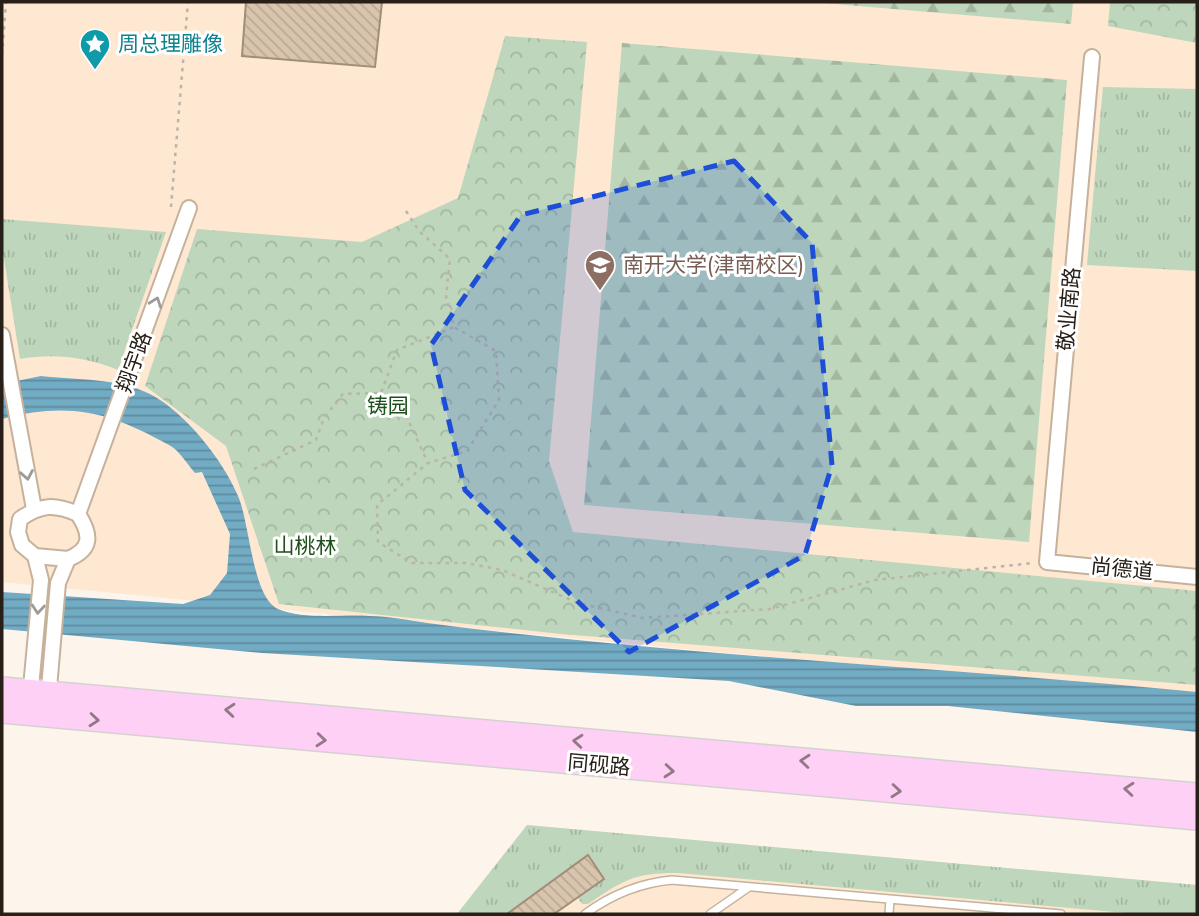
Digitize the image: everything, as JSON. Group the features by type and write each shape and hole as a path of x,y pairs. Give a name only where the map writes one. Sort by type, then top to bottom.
{"main road":[{"name":"同砚路","path":"2,689 39,704 1197,818"},
{"name":"同砚路","path":"2,711 39,704 1197,795"}],"street":[{"name":"敬业南路","path":"1047,562 1091,57"},
{"name":"翔宇路","path":"78,514 189,208"},
{"path":"2,335 34,509"},
{"path":"56,506 78,514 86,527 88,546 81,554 68,559 35,556 22,545 18,533 20,519 34,509 56,506"},
{"path":"35,556 41,580 36,638 39,704"},
{"path":"39,704 53,640 58,583 68,559"},
{"name":"尚德道","path":"1047,562 1197,577"}],"lane":[{"path":"585,914 626,890 651,882 672,880 1060,914"},
{"path":"710,914 749,887"},
{"path":"889,914 890,899"}],"path":[{"path":"2,55 6,2"},
{"path":"171,207 188,2"},
{"path":"406,211 419,231 450,259 446,296 454,327 496,352 499,400 467,450 428,463 377,505 378,542 412,563 466,563 502,570 578,603 643,618 770,609 876,580 1047,562"},
{"path":"381,393 397,350 454,327"},
{"path":"254,469 316,440 324,418 343,394 381,393 404,411 428,463"}],"highlighted area":[{"path":"734,161 812,243 832,465 805,555 629,652 465,490 431,345 521,215"}],"shaded area":[{"name":"南开大学(津南校区)","path":"2,2 1197,2 1197,693 704,651 2,582"},
{"path":"527,825 1197,885 1197,914 457,914"}],"green space":[{"path":"811,2 1073,2 1071,24"},
{"path":"1110,2 1197,2 1197,43 1108,26"},
{"name":"铸园","path":"505,36 587,42 549,461 573,532 1197,591 1197,685 561,634 279,604 226,446 145,386 197,229 362,242 458,198"},
{"path":"622,43 1067,80 1029,542 584,505"},
{"path":"1103,87 1197,89 1197,271 1087,265"},
{"path":"2,219 166,232 118,370 70,357 20,359 2,246"},
{"path":"527,825 1197,885 1197,914 1138,914 678,873 639,876 588,904 582,904 578,898 604,879 588,855 507,914 457,914"}],"water":[{"path":"41,376 124,385 150,394 176,412 202,438 231,482 242,508 262,590 269,602 278,609 311,616 383,617 716,653 1197,692 1197,732 948,706 856,706 729,681 262,653 2,629 2,592 183,604 210,595 227,573 230,534 202,472 195,473 173,447 127,424 88,413 48,411 2,419 2,384"}],"building":[{"path":"246,2 382,2 375,67 242,56"},
{"path":"588,855 604,879 554,914 507,914"}],"place":[{"name":"周总理雕像","path":"95,71"},
{"name":"南开大学(津南校区)","path":"600,292"}],"park label":[{"name":"山桃林","path":"305,546"}]}
